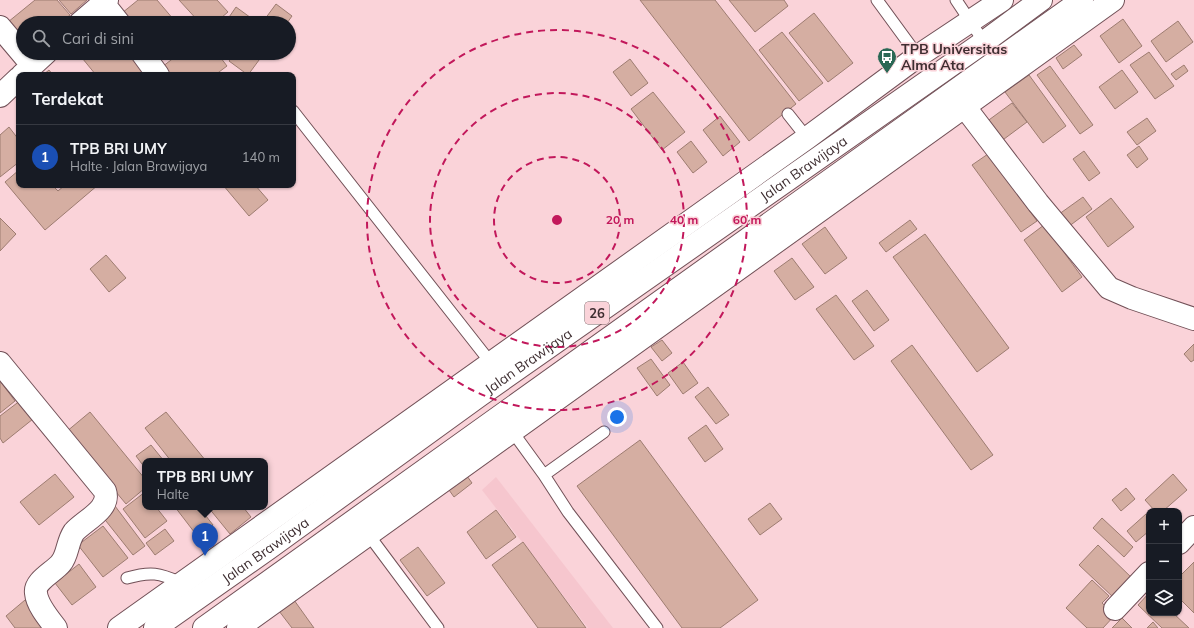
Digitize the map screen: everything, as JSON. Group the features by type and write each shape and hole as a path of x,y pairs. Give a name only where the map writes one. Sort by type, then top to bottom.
{"main road":[{"path":"119,628 807,138 918,56 1002,0"},
{"name":"Jalan Brawijaya","path":"155,628 269,548 480,395 984,42 1041,0"},
{"name":"Jalan Brawijaya","path":"204,628 505,424 1082,0"},
{"path":"238,628 368,534 505,424 964,106 1113,0"},
{"path":"88,16 105,2 114,16"},
{"path":"0,27 16,49"},
{"path":"147,60 156,72"},
{"path":"0,96 16,81"},
{"path":"964,106 1038,203 1109,288 1132,298 1192,318"},
{"path":"2,370 105,491 108,498 105,504 74,532 67,544 62,562 37,585 36,594 43,610 56,628"},
{"path":"480,395 505,424"},
{"path":"1182,540 1194,527"},
{"path":"1115,609 1146,576"}],"lane":[{"path":"877,0 918,56"},
{"path":"956,0 984,42"},
{"path":"788,114 807,138"},
{"path":"296,115 491,363"},
{"path":"505,424 544,475 568,512 657,628"},
{"path":"544,475 604,432"},
{"path":"368,534 438,628"},
{"path":"127,578 148,572 168,576 182,583"}],"shaded area":[{"path":"496,477 613,628 588,628 482,490"}],"building":[{"path":"35,0 57,0 70,15 16,16 16,31 8,22"},
{"path":"59,0 87,0 71,14"},
{"path":"138,0 157,0 171,16 124,16 122,13"},
{"path":"179,0 217,0 228,12 223,16 194,16"},
{"path":"640,0 715,0 796,104 749,141"},
{"path":"729,0 784,0 788,6 755,32"},
{"path":"276,4 292,16 267,16"},
{"path":"236,7 248,16 230,16"},
{"path":"814,13 853,63 828,82 789,33"},
{"path":"1123,19 1142,46 1119,63 1100,36"},
{"path":"1178,21 1193,42 1166,62 1151,41"},
{"path":"782,32 823,83 799,101 759,50"},
{"path":"1074,45 1082,55 1063,69 1056,58"},
{"path":"1149,52 1174,86 1155,99 1130,65"},
{"path":"630,59 648,83 631,96 613,72"},
{"path":"84,60 135,60 145,72 94,72"},
{"path":"171,60 222,60 227,66 219,72 166,72 162,67"},
{"path":"259,60 250,72 244,72 229,61"},
{"path":"1184,65 1188,71 1176,80 1171,74"},
{"path":"1050,66 1093,125 1080,134 1037,75"},
{"path":"1122,70 1138,92 1115,109 1099,87"},
{"path":"1029,75 1066,126 1043,143 1005,92"},
{"path":"653,92 685,132 662,150 631,109"},
{"path":"1012,103 1027,122 996,145 982,125"},
{"path":"720,116 740,142 723,156 703,130"},
{"path":"1147,118 1156,131 1137,145 1127,132"},
{"path":"9,127 16,136 16,164 0,177 0,135"},
{"path":"691,141 707,162 693,173 677,152"},
{"path":"1139,146 1148,159 1137,168 1127,155"},
{"path":"1084,151 1100,173 1089,181 1073,159"},
{"path":"988,154 1037,221 1021,232 972,165"},
{"path":"16,173 16,188 55,188 58,191 62,188 94,188 45,230 5,182"},
{"path":"226,188 258,188 268,200 249,216"},
{"path":"1083,197 1092,209 1064,230 1055,217"},
{"path":"1111,198 1134,227 1108,247 1086,217"},
{"path":"0,218 16,234 0,251"},
{"path":"910,220 917,229 886,252 879,243"},
{"path":"1044,225 1082,277 1062,292 1024,240"},
{"path":"825,227 847,258 825,274 802,244"},
{"path":"925,234 1009,348 977,372 893,257"},
{"path":"106,255 126,278 109,292 90,269"},
{"path":"792,258 814,287 795,300 774,271"},
{"path":"867,290 889,320 874,331 852,301"},
{"path":"836,295 874,346 854,360 816,309"},
{"path":"662,340 672,353 662,361 651,347"},
{"path":"1194,344 1194,360 1191,362 1184,354"},
{"path":"912,345 993,455 971,470 891,361"},
{"path":"651,359 670,385 657,396 637,368"},
{"path":"683,362 698,383 683,394 668,373"},
{"path":"0,381 15,401 0,413"},
{"path":"708,387 729,415 716,424 695,397"},
{"path":"25,397 38,415 3,443 0,438 0,416"},
{"path":"90,412 142,475 142,491 126,504 66,432"},
{"path":"166,412 204,458 169,458 145,428"},
{"path":"706,425 723,449 705,462 688,438"},
{"path":"640,440 758,600 720,628 682,628 577,486"},
{"path":"151,445 162,458 142,458 142,464 136,456"},
{"path":"55,474 74,497 39,525 20,502"},
{"path":"1173,474 1187,490 1166,508 1152,508 1145,500"},
{"path":"467,476 472,483 454,497 449,490"},
{"path":"1126,488 1135,499 1121,511 1112,500"},
{"path":"142,494 142,510 158,510 167,521 145,538 123,509"},
{"path":"770,503 782,519 760,535 748,519"},
{"path":"115,506 145,546 133,555 102,516"},
{"path":"177,510 201,510 213,525 198,537"},
{"path":"210,510 245,510 251,517 230,534"},
{"path":"496,510 516,537 486,559 467,532"},
{"path":"1146,514 1146,534 1136,542 1127,531"},
{"path":"1102,518 1133,547 1124,557 1093,528"},
{"path":"103,526 128,558 103,577 78,545"},
{"path":"165,529 174,541 155,555 146,543"},
{"path":"523,542 586,628 538,628 492,565"},
{"path":"1098,545 1133,579 1114,598 1079,565"},
{"path":"418,547 445,583 427,596 400,560"},
{"path":"1194,562 1194,613 1182,601 1182,574"},
{"path":"79,564 96,587 72,605 55,583"},
{"path":"1092,580 1109,596 1102,603 1115,615 1103,628 1087,628 1066,608"},
{"path":"1146,596 1146,613 1138,605"},
{"path":"25,600 47,628 15,628 6,616"},
{"path":"294,600 314,628 292,628 279,611"},
{"path":"1149,616 1176,616 1189,628 1162,628"},
{"path":"1122,618 1132,628 1112,628"},
{"path":"1153,622 1158,628 1147,628"}],"place":[{"name":"TPB Universitas Alma Ata","path":"887,74"},
{"name":"TPB BRI UMY","path":"205,556"}]}
